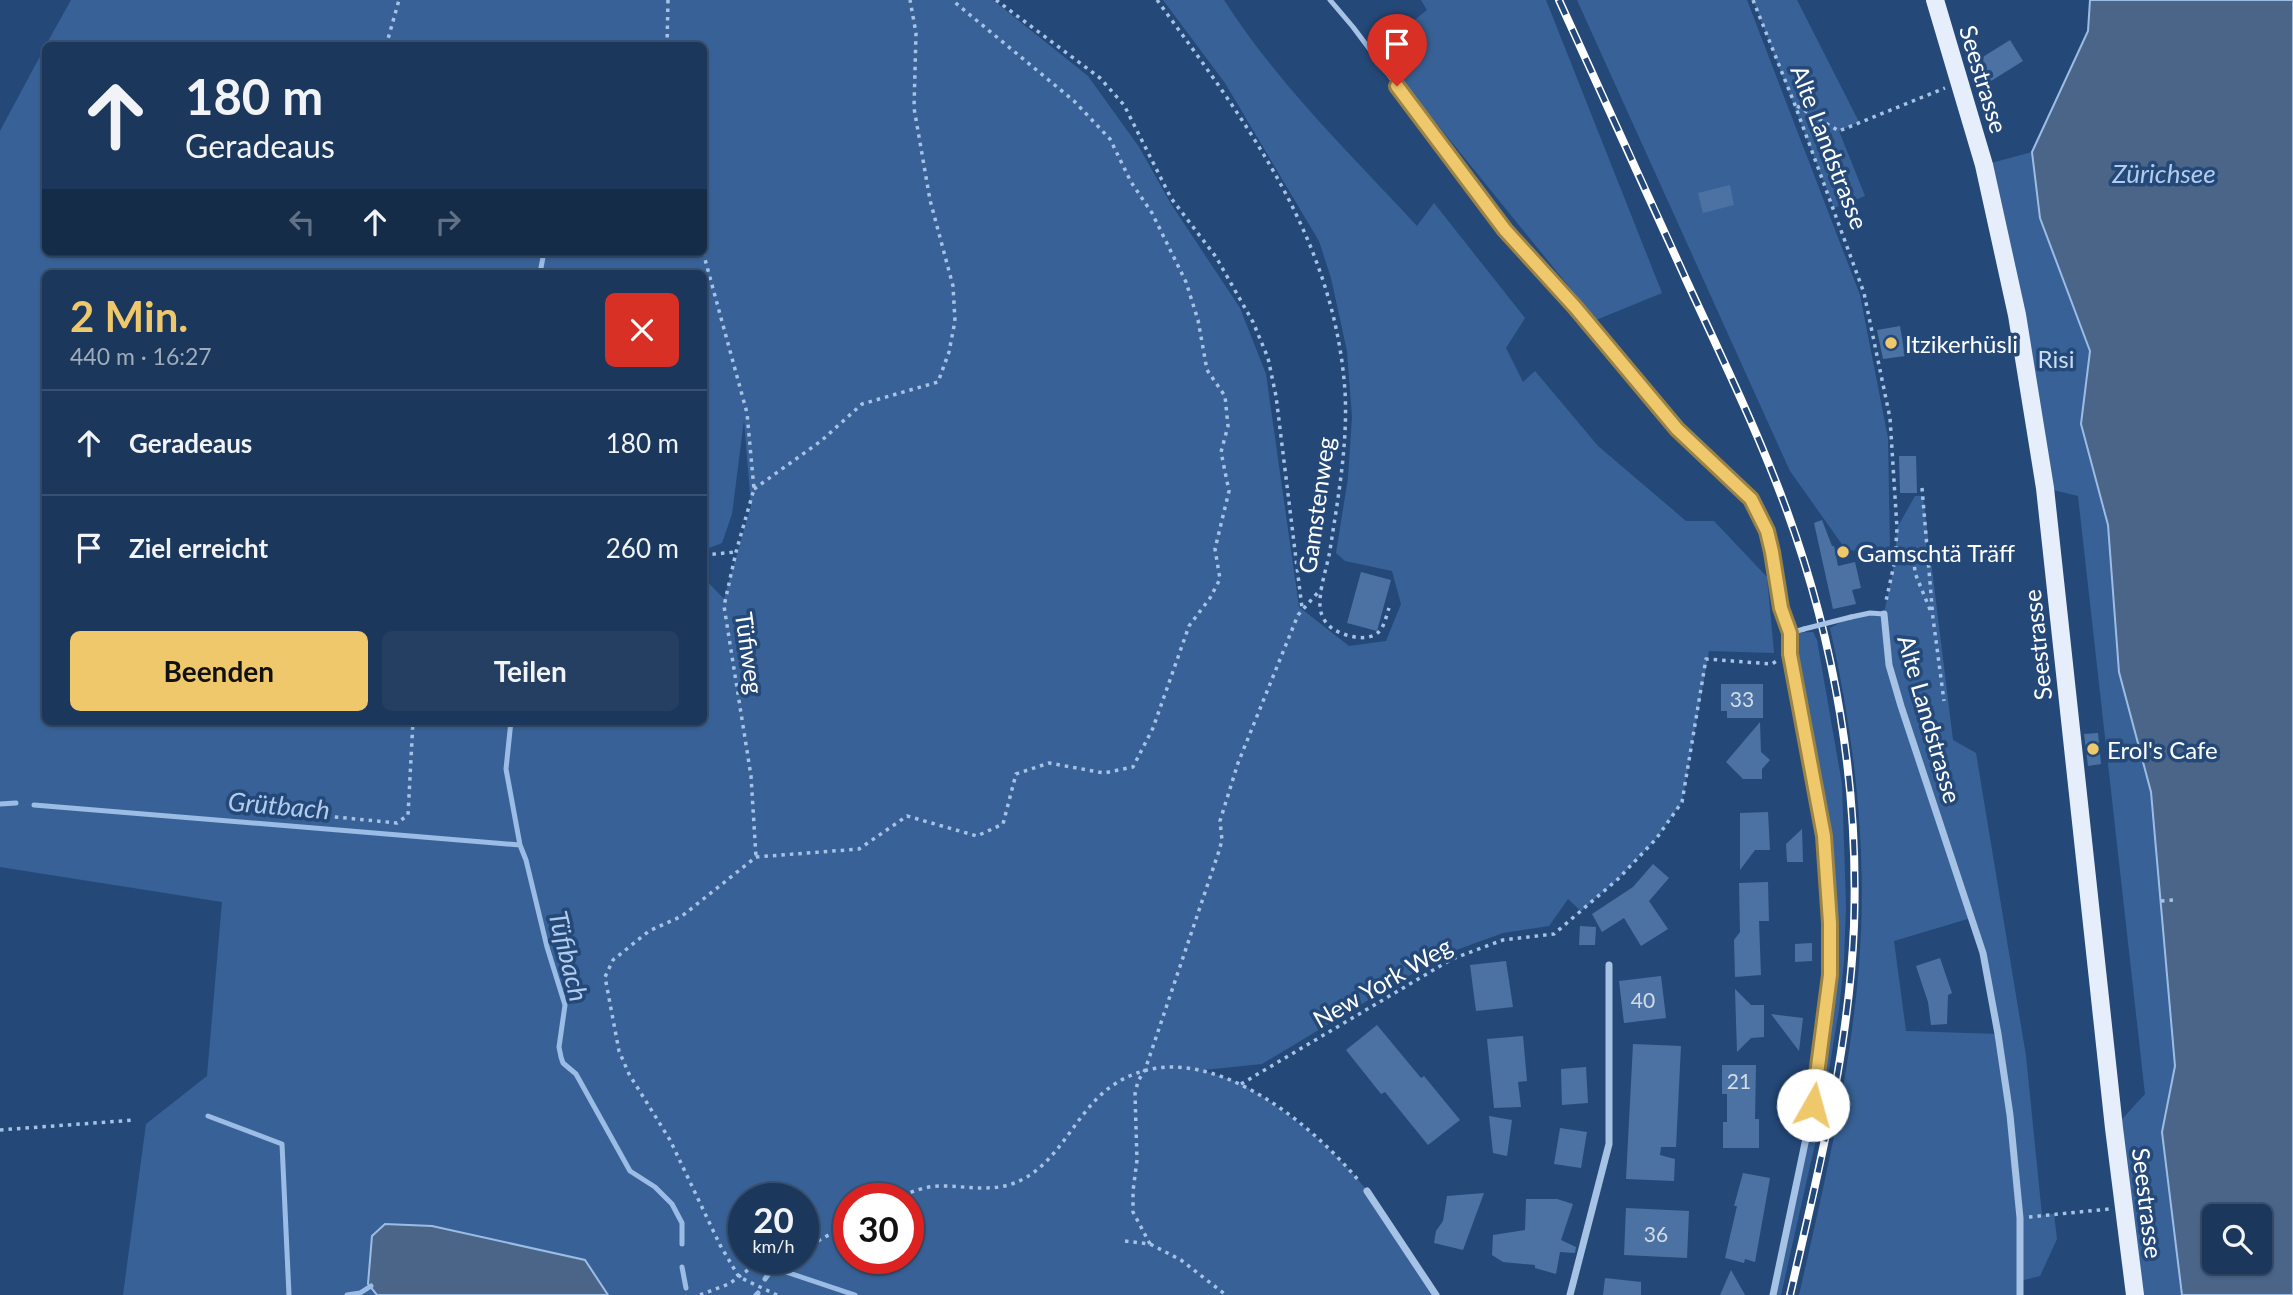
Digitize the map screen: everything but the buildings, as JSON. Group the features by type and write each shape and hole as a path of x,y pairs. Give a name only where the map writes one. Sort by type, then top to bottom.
{"main road":[{"name":"Seestrasse","path":"1935,0 1984,165 2017,315 2045,488 2135,1295"}],"street":[{"name":"Alte Landstrasse","path":"1884,614 1889,665 1983,953 2004,1073 2020,1218 2020,1295"},
{"path":"1773,1295 1813,1105 1830,975 1831,945 1824,836 1790,654 1790,633"},
{"path":"1570,1295 1609,1144 1609,965"},
{"path":"1367,1191 1436,1295"}],"lane":[{"path":"1331,0 1505,230 1575,307 1677,429 1751,499 1767,531 1781,608 1790,633 1870,613 1884,614"}],"path":[{"path":"387,42 399,0"},
{"path":"667,42 668,0"},
{"path":"754,489 821,441 862,404 938,382 949,352 955,321 953,286 930,200 914,108 916,33 910,0"},
{"path":"777,1295 739,1277 720,1245 670,1140 629,1074 619,1051 605,977 613,960 649,930 682,916 756,857 859,849 907,816 977,835 1003,824 1016,774 1049,763 1104,773 1133,768 1153,728 1189,626 1210,598 1220,579 1215,549 1229,491 1221,452 1228,426 1225,396 1207,370 1198,320 1186,282 1153,213 1131,182 1110,139 1074,102 952,0"},
{"path":"996,0 1100,78 1124,105 1171,198 1216,257 1253,322 1268,358 1276,396 1302,608"},
{"name":"Gamstenweg","path":"1150,1244 1133,1212 1137,1160 1135,1094 1138,1081 1145,1070 1219,851 1222,840 1220,821 1238,763 1302,608 1323,588 1340,479 1345,413 1340,352 1324,282 1304,228 1276,174 1246,127 1157,0"},
{"name":"Alte Landstrasse","path":"1753,0 1838,220 1866,306 1891,418 1896,555 1884,614"},
{"path":"1795,105 1839,131 1960,82"},
{"name":"Tüfiweg","path":"704,256 747,413 754,489 724,606 751,776 756,857"},
{"path":"1922,488 1933,618 1944,701"},
{"path":"707,555 736,552"},
{"path":"1896,555 1914,560 1915,573 1933,618"},
{"path":"1323,588 1320,606 1324,620 1332,628 1351,636 1362,638 1376,634 1382,628 1389,608"},
{"name":"New York Weg","path":"1241,1084 1452,959 1503,940 1554,934 1618,879 1656,839 1682,802 1706,659 1772,664 1790,654"},
{"path":"284,812 397,822 408,815 413,725"},
{"path":"2161,901 2173,900"},
{"path":"924,1190 934,1187 984,1189 1006,1186 1024,1179 1047,1158 1098,1098 1120,1081 1145,1070 1169,1066 1217,1074 1241,1084 1273,1104 1339,1159 1367,1191"},
{"path":"0,1130 134,1120"},
{"path":"2020,1218 2124,1208"},
{"path":"1125,1241 1150,1244 1181,1260 1226,1295"},
{"path":"700,1295 729,1284 743,1274"}],"green space":[{"path":"71,0 993,0 1088,76 1139,147 1171,204 1240,308 1266,374 1299,607 1349,646 1386,641 1401,604 1392,571 1345,561 1336,553 1348,478 1352,417 1347,351 1331,278 1319,241 1225,83 1163,0 1224,0 1267,60 1340,145 1417,226 1434,203 1525,318 1506,348 1523,382 1535,371 1598,446 1686,521 1714,521 1767,577 1774,653 1709,651 1682,802 1656,839 1618,879 1581,911 1568,899 1549,926 1503,933 1445,954 1262,1064 1203,1070 1238,1083 1260,1095 1293,1118 1338,1158 1375,1201 1436,1295 608,1295 585,1260 371,1286 377,1295 123,1295 146,1124 207,1076 222,902 0,867 0,131 42,53 42,256 707,256 707,42 48,42"},
{"path":"1421,0 1546,0 1662,293 1596,320 1377,50 1427,10"},
{"path":"1577,0 1747,0 1860,295 1888,438 1890,553 1846,550 1790,471"},
{"path":"1753,0 1797,0 1859,122 1839,131 1865,196 1834,208"},
{"name":"Risi","path":"2032,152 2040,218 2090,351 2081,424 2108,525 2119,672 2151,792 2175,1066 2162,1132 2182,1295 2135,1295 2114,1128 2145,1094 2078,496 2045,488 1984,165"},
{"path":"1915,496 1923,496 1953,740 1976,753 2026,1056 2042,1215 2054,1214 2057,1239 2040,1276 2020,1281 2020,1295 1799,1295 1843,1090 1855,1008 1861,923 1860,838 1853,754 1830,628 1851,617 1884,614 1895,560 1897,528","holes":["1971,918 1983,953 1998,1034 1906,1031 1894,941"]},
{"path":"1813,632 1817,640 1842,784 1846,905 1844,961 1822,1113 1781,1295 1773,1295 1813,1105 1830,975 1824,836 1791,657 1790,633"}],"water":[{"name":"Zürichsee","path":"2090,0 2293,0 2293,1295 2182,1295 2162,1132 2175,1066 2151,792 2119,672 2108,525 2081,424 2090,351 2040,218 2032,152 2088,31"},
{"path":"385,1224 432,1226 585,1260 608,1295 377,1295 368,1284 372,1236"}],"waterway":[{"name":"Tüfibach","path":"541,270 543,256"},
{"name":"Tüfibach","path":"511,725 506,769 520,845 565,1005 559,1047 561,1057 563,1063 576,1074 630,1171 655,1187 672,1204 682,1223 682,1244"},
{"name":"Grütbach","path":"0,804 16,803"},
{"name":"Grütbach","path":"34,805 520,845"},
{"path":"208,1116 282,1144 289,1295"},
{"name":"Tüfibach","path":"682,1267 686,1288"},
{"path":"765,1279 770,1272 783,1271 855,1295"},
{"path":"347,1295 360,1293 371,1286"}],"railway":[{"path":"1559,0 1776,482 1804,561 1831,663 1848,768 1852,820 1855,873 1851,973 1831,1112 1790,1295"}],"place":[{"name":"Itzikerhüsli","path":"1891,343"},
{"name":"Gamschtä Träff","path":"1843,552"},
{"name":"Erol's Cafe","path":"2093,749"}],"route":[{"path":"1397,86 1505,230 1575,307 1677,429 1751,499 1767,531 1781,608 1790,633 1790,654 1824,836 1828,878 1830,975 1813,1105"}]}
